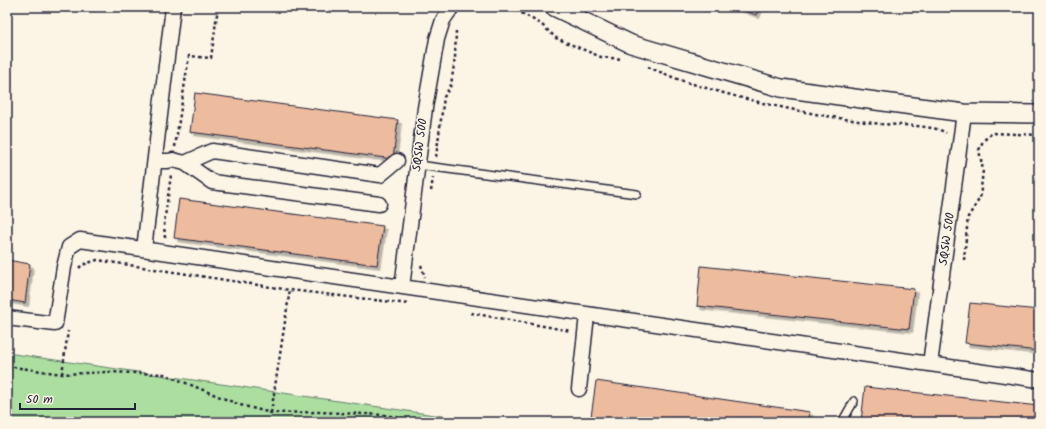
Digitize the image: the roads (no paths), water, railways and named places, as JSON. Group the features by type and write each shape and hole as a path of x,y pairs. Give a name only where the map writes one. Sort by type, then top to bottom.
{"street":[{"path":"144,249 173,7"},
{"name":"SQSW 500","path":"402,287 425,108 437,39 443,20 452,7"},
{"path":"554,7 631,44 781,88 964,113 1039,114"},
{"name":"SQSW 500","path":"930,364 964,113"},
{"path":"185,163 212,151 380,175 397,161"},
{"path":"155,161 168,162 173,160 185,163 212,182 379,204"},
{"path":"7,318 55,324 68,247 80,240 1039,380"},
{"path":"579,388 586,315"}],"lane":[{"path":"418,165 637,194"},
{"path":"842,422 854,401"}]}
